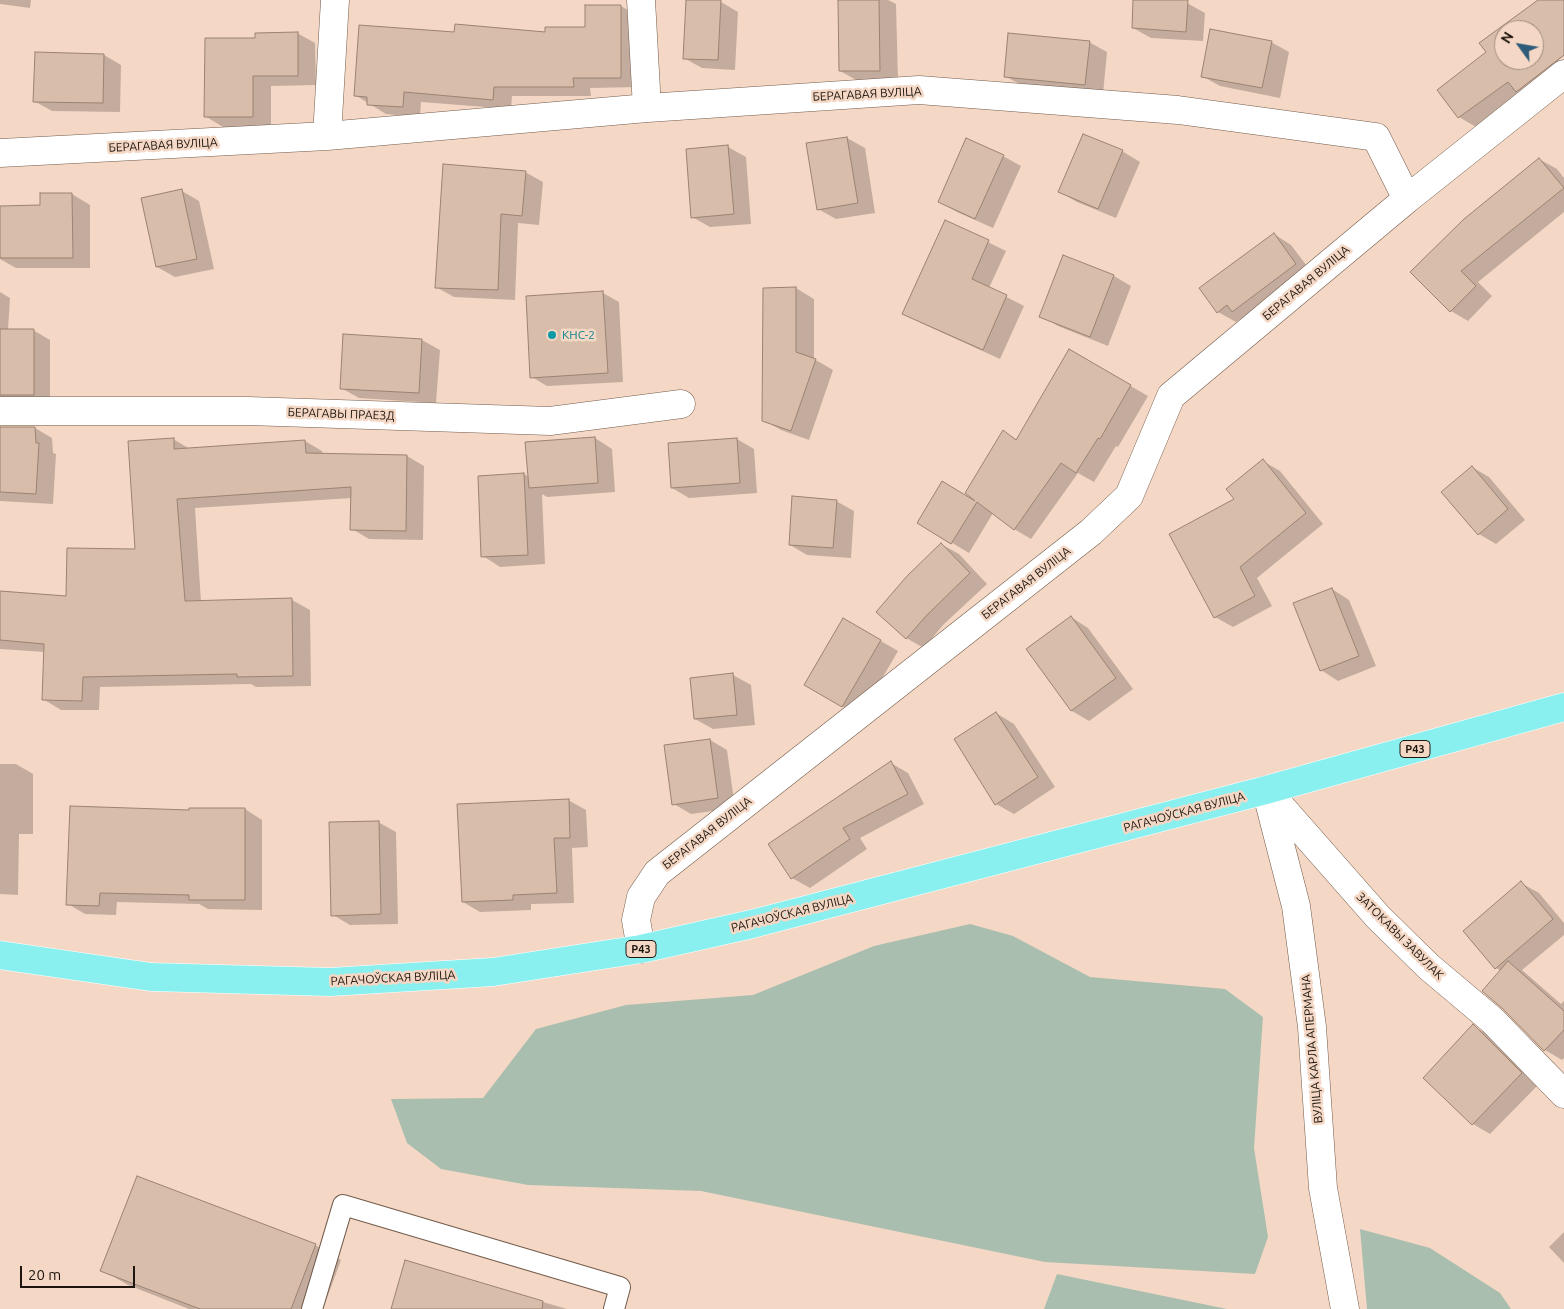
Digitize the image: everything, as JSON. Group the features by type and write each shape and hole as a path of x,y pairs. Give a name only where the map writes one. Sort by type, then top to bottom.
{"main road":[{"name":"РАГАЧОЎСКАЯ ВУЛІЦА","path":"0,955 151,977 330,982 493,972 641,949 752,924 1266,790 1564,707"}],"street":[{"path":"327,136 335,0"},
{"path":"641,0 647,108"},
{"name":"БЕРАГАВАЯ ВУЛІЦА","path":"641,949 636,920 641,897 657,872 1091,532 1129,496 1171,396 1407,199 1564,74"},
{"name":"БЕРАГАВАЯ ВУЛІЦА","path":"0,153 327,136 647,108 919,90 1178,110 1376,137 1407,199"},
{"name":"БЕРАГАВЫ ПРАЕЗД","path":"0,411 248,411 550,421 681,404"},
{"name":"ЗАТОКАВЫ ЗАВУЛАК","path":"1266,790 1378,917 1428,967 1492,1020 1564,1094"},
{"name":"ВУЛІЦА КАРЛА АПЕРМАНА","path":"1266,790 1296,906 1312,1027 1323,1188 1345,1309"}],"lane":[{"path":"312,1309 343,1205 620,1287 614,1309"}],"green space":[{"path":"970,924 1013,936 1090,977 1225,989 1263,1017 1254,1148 1268,1237 1255,1274 1045,1262 701,1191 528,1185 441,1169 407,1143 391,1099 483,1098 536,1029 626,1005 753,995 874,946"},
{"path":"1360,1229 1430,1248 1500,1293 1511,1309 1367,1309"},
{"path":"1057,1274 1227,1309 1044,1309"}],"building":[{"path":"686,0 721,0 718,60 683,59"},
{"path":"838,0 879,0 880,71 839,71"},
{"path":"1133,0 1188,0 1186,32 1132,28"},
{"path":"1538,0 1564,0 1564,55 1516,92 1508,82 1458,118 1437,90 1486,52 1479,43 1494,32 1494,70 1544,70 1544,20 1511,20"},
{"path":"585,5 621,5 621,78 573,78 574,87 494,87 493,100 404,92 403,107 367,105 367,97 354,96 359,25 454,32 455,24 545,32 545,27 585,27"},
{"path":"1210,29 1272,41 1262,88 1201,77"},
{"path":"298,32 298,76 253,76 253,117 204,117 205,38 255,38 255,33"},
{"path":"1008,33 1090,41 1085,85 1004,77"},
{"path":"35,52 104,54 103,103 33,102"},
{"path":"1083,134 1123,150 1098,209 1058,192"},
{"path":"847,137 858,203 817,210 806,143"},
{"path":"966,138 1004,155 975,219 938,202"},
{"path":"728,145 734,214 691,218 686,149"},
{"path":"1539,158 1564,188 1461,271 1476,286 1450,312 1410,272 1464,219"},
{"path":"443,164 526,171 522,216 501,214 498,290 435,288"},
{"path":"182,189 197,259 156,267 141,198"},
{"path":"40,193 72,193 73,258 0,258 0,206 40,205"},
{"path":"945,220 989,240 972,279 1007,295 983,350 902,314"},
{"path":"1274,233 1296,264 1232,312 1227,305 1217,313 1199,288"},
{"path":"1063,255 1114,275 1090,337 1039,317"},
{"path":"796,287 796,352 816,359 791,431 762,421 763,288"},
{"name":"КНС-2","path":"603,291 608,373 530,378 526,296"},
{"path":"0,329 34,329 34,395 0,395"},
{"path":"343,334 422,339 419,393 340,389"},
{"path":"1069,349 1131,385 1100,439 1098,438 1076,473 1061,463 1014,530 977,502 951,544 917,523 942,481 975,501 965,493 1003,430 1016,440"},
{"path":"0,427 35,427 36,443 39,443 36,494 0,492"},
{"path":"595,437 598,483 529,488 525,442"},
{"path":"174,438 174,449 305,440 306,453 407,455 406,531 350,530 351,487 177,499 185,601 292,598 293,676 237,677 237,674 83,677 82,701 42,700 44,644 0,640 0,591 66,596 67,548 135,549 128,441"},
{"path":"737,438 740,483 671,488 668,443"},
{"path":"1263,459 1306,513 1240,567 1255,596 1214,618 1169,534 1234,499 1226,489"},
{"path":"1472,466 1508,509 1478,535 1441,492"},
{"path":"524,473 528,555 481,557 478,476"},
{"path":"792,496 837,500 833,548 789,545"},
{"path":"941,543 970,573 926,616 906,639 876,612 907,576"},
{"path":"1332,588 1359,656 1320,671 1293,603"},
{"path":"1071,616 1116,678 1071,711 1026,649"},
{"path":"843,618 881,640 842,707 804,685"},
{"path":"733,673 737,715 694,719 690,678"},
{"path":"996,712 1038,777 995,805 954,739"},
{"path":"710,739 718,798 672,805 664,745"},
{"path":"891,761 908,794 843,828 850,839 791,879 768,844"},
{"path":"569,799 570,838 554,838 557,893 513,895 513,900 462,902 457,804"},
{"path":"70,806 189,810 189,808 245,808 245,900 189,900 189,895 100,893 99,906 66,905"},
{"path":"379,821 381,914 331,916 329,822"},
{"path":"1521,881 1553,919 1495,969 1463,931"},
{"path":"1508,961 1564,1011 1564,1030 1544,1051 1503,1009 1482,991"},
{"path":"1473,1024 1522,1073 1472,1125 1423,1078"},
{"path":"137,1176 316,1244 291,1309 200,1309 100,1271"},
{"path":"405,1260 543,1301 542,1309 391,1309"}],"place":[{"name":"КНС-2","path":"552,335"}]}
